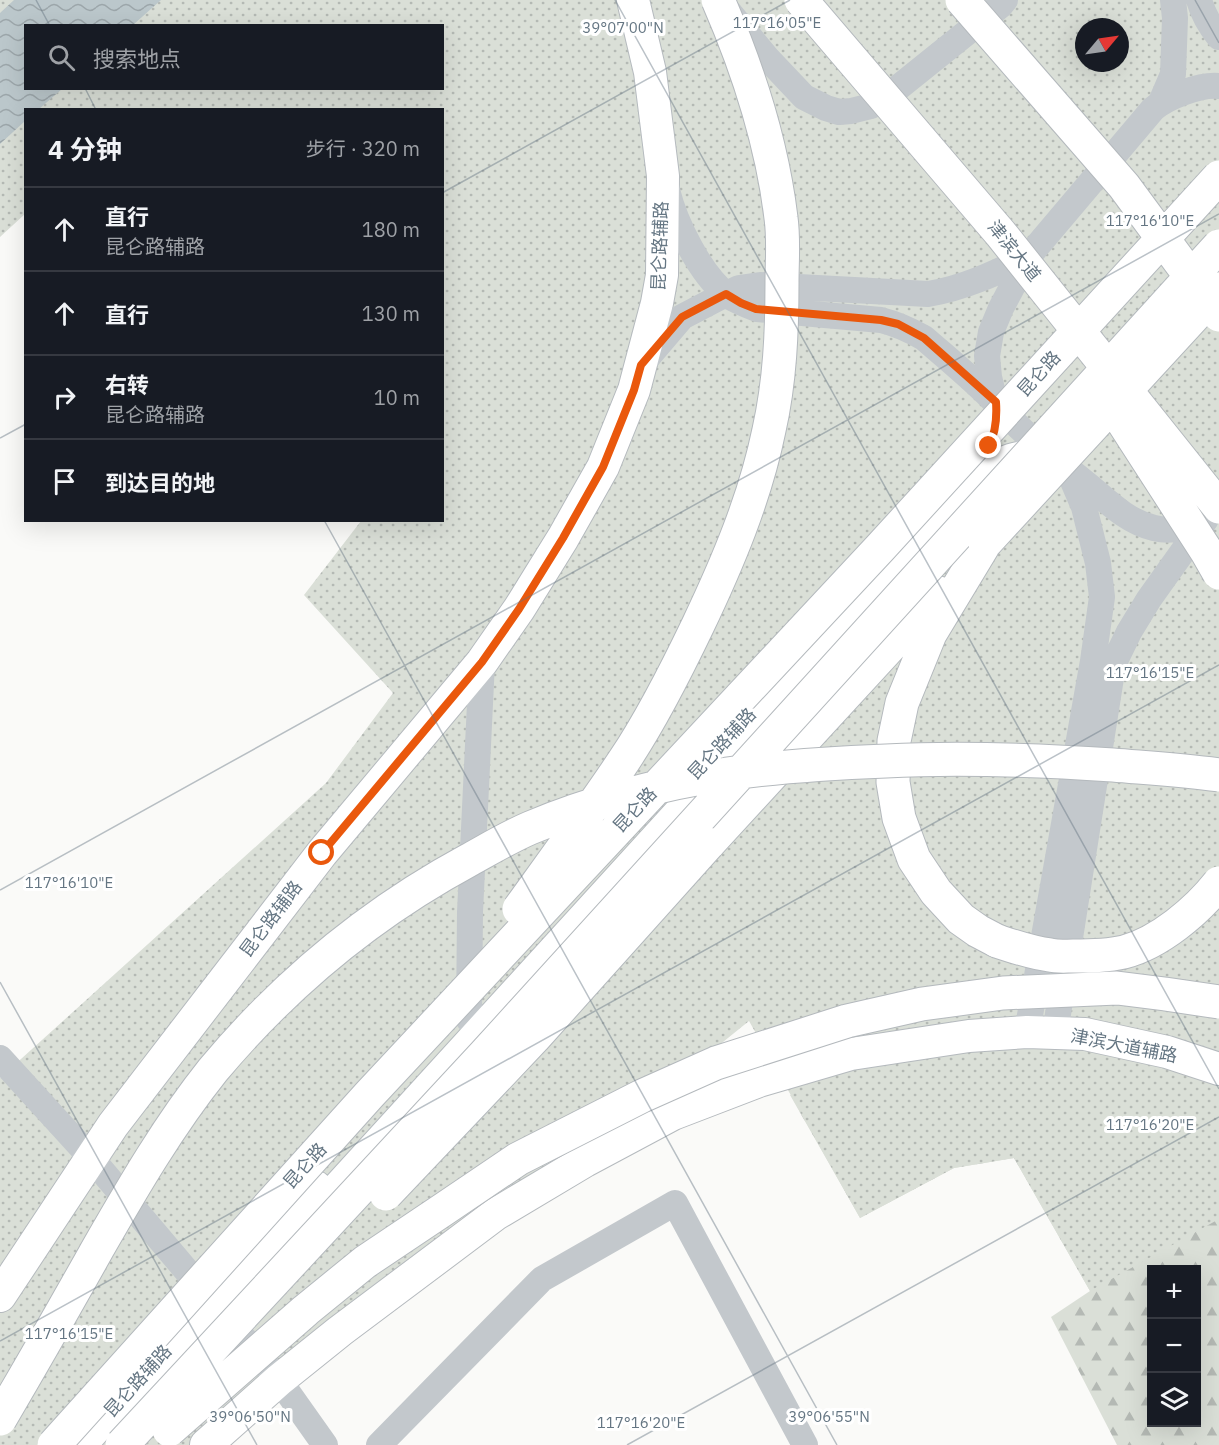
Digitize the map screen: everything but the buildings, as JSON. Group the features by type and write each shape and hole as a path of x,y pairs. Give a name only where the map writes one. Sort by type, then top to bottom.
{"highway":[{"path":"369,1095 485,955 626,759 674,676 742,524 756,481 769,429 782,334 782,221 774,172 761,119 747,73 719,0"},
{"name":"津滨大道","path":"801,0 1001,234 1216,509"},
{"path":"162,1437 319,1264 534,1038 700,853 1219,290 1124,186 962,0"},
{"name":"昆仑路","path":"54,1445 369,1095 880,548 1219,177"},
{"path":"1124,186 1219,315"},
{"path":"1001,234 1219,573"},
{"path":"123,1445 484,1055 1219,246"},
{"path":"985,543 930,634 902,703 894,741 893,782 899,818 914,859 936,892 961,919 997,941 1052,956 1096,956 1125,951 1146,943 1170,929 1190,915 1219,883"},
{"path":"0,1419 133,1186 175,1121 211,1073 289,990 338,946 409,895 486,851 529,829 632,794 727,774 810,765 978,758 1044,760 1219,775"},
{"path":"162,1437 306,1310 365,1262 518,1160 642,1096 716,1063 846,1021 922,1004 1003,993 1117,988 1219,1002"}],"main road":[{"name":"昆仑路辅路","path":"0,1296 113,1125 322,853 482,662 557,548 603,467 634,390 662,275 663,176 650,72 633,0"},
{"name":"昆仑路辅路","path":"80,1445 218,1307 469,1020 982,461 994,437 996,402"},
{"path":"103,1445 218,1307 992,470 1023,457 1036,457 1068,469"},
{"path":"206,1445 279,1380 340,1331 495,1214 585,1161 673,1114 759,1081 851,1054 969,1036 1041,1033"},
{"name":"津滨大道辅路","path":"1041,1033 1085,1034 1167,1052 1219,1069"}],"street":[{"path":"719,0 768,59 804,97 839,112 871,106 889,95 1005,0"},
{"path":"1161,102 1173,74 1175,18 1173,0"},
{"path":"1199,0 1219,37"},
{"path":"996,402 989,376 987,356 991,332 1000,308 1028,257 1153,109 1161,102 1188,91 1213,85 1219,86"},
{"path":"663,176 671,207 695,256 726,294 756,309 881,320 898,324 924,338 1068,469 1130,519 1143,525 1166,530 1179,529 1194,524 1216,509"},
{"path":"641,365 682,317 739,288 760,285 928,294 949,291 974,282 1028,257"},
{"path":"1041,1033 1102,597 1098,563 1084,507 1068,469"},
{"path":"1041,1033 1113,665 1149,599 1216,509"},
{"path":"469,1020 470,912 482,662"},
{"path":"0,1058 92,1159 218,1307 279,1380 325,1445"},
{"path":"379,1445 542,1279 675,1203 805,1445"}],"green space":[{"path":"0,0 1219,0 1219,1219 1090,1291 1014,1158 954,1168 860,1218 749,1021 224,1445 0,1445 0,1078 326,783 393,693 304,595 360,522 444,522 444,108 24,108 24,215 0,237"},
{"path":"937,1066 1219,1093 1219,1445 1117,1445 1051,1317 1090,1291 1014,1158 954,1168 860,1218 790,1095"}],"water":[{"path":"14,0 161,0 134,24 24,24 24,90 61,90 40,108 24,108 24,122 0,144 0,13"}],"route":[{"path":"322,853 482,662 519,609 603,467 634,390 641,365 682,317 726,294 756,309 881,320 898,324 924,338 996,402 996,427 989,446"}]}
